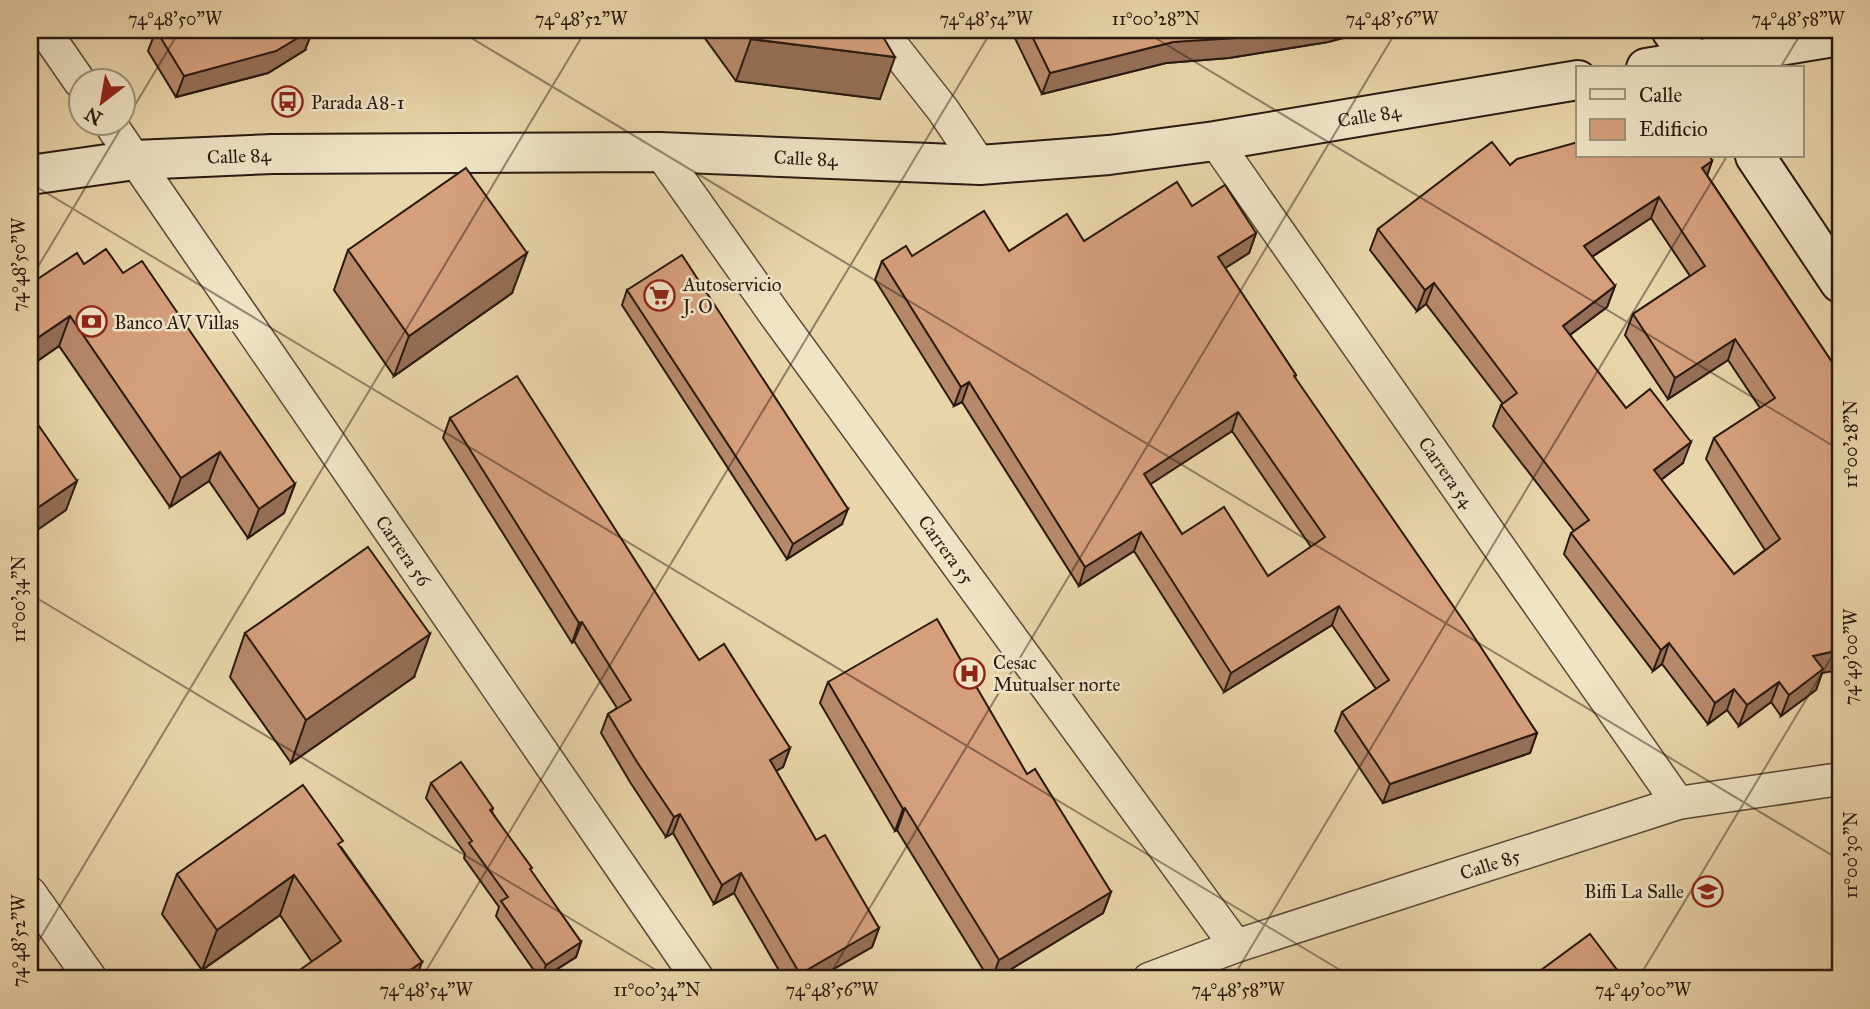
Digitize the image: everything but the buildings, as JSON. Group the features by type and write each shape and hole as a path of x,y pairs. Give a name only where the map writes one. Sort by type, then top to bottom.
{"street":[{"path":"44,30 69,66"},
{"path":"880,30 943,110 980,165"},
{"path":"1651,66 1687,53 1840,36"},
{"name":"Calle 84","path":"30,175 135,160 272,154 660,152 980,165 1109,155 1215,141 1576,80"},
{"name":"Carrera 56","path":"119,136 698,979"},
{"name":"Carrera 54","path":"1215,141 1678,803"},
{"name":"Carrera 55","path":"660,152 776,316 1236,946"},
{"path":"1756,158 1840,283"},
{"name":"Calle 85","path":"1149,979 1236,946 1678,803 1840,779"},
{"path":"30,893 91,979"}],"place":[{"name":"Parada A8-1","path":"288,102"},
{"name":"Autoservicio J. O","path":"660,295"},
{"name":"Banco AV Villas","path":"91,322"},
{"name":"Cesac Mutualser norte","path":"970,673"},
{"name":"Biffi La Salle","path":"1707,891"}]}
